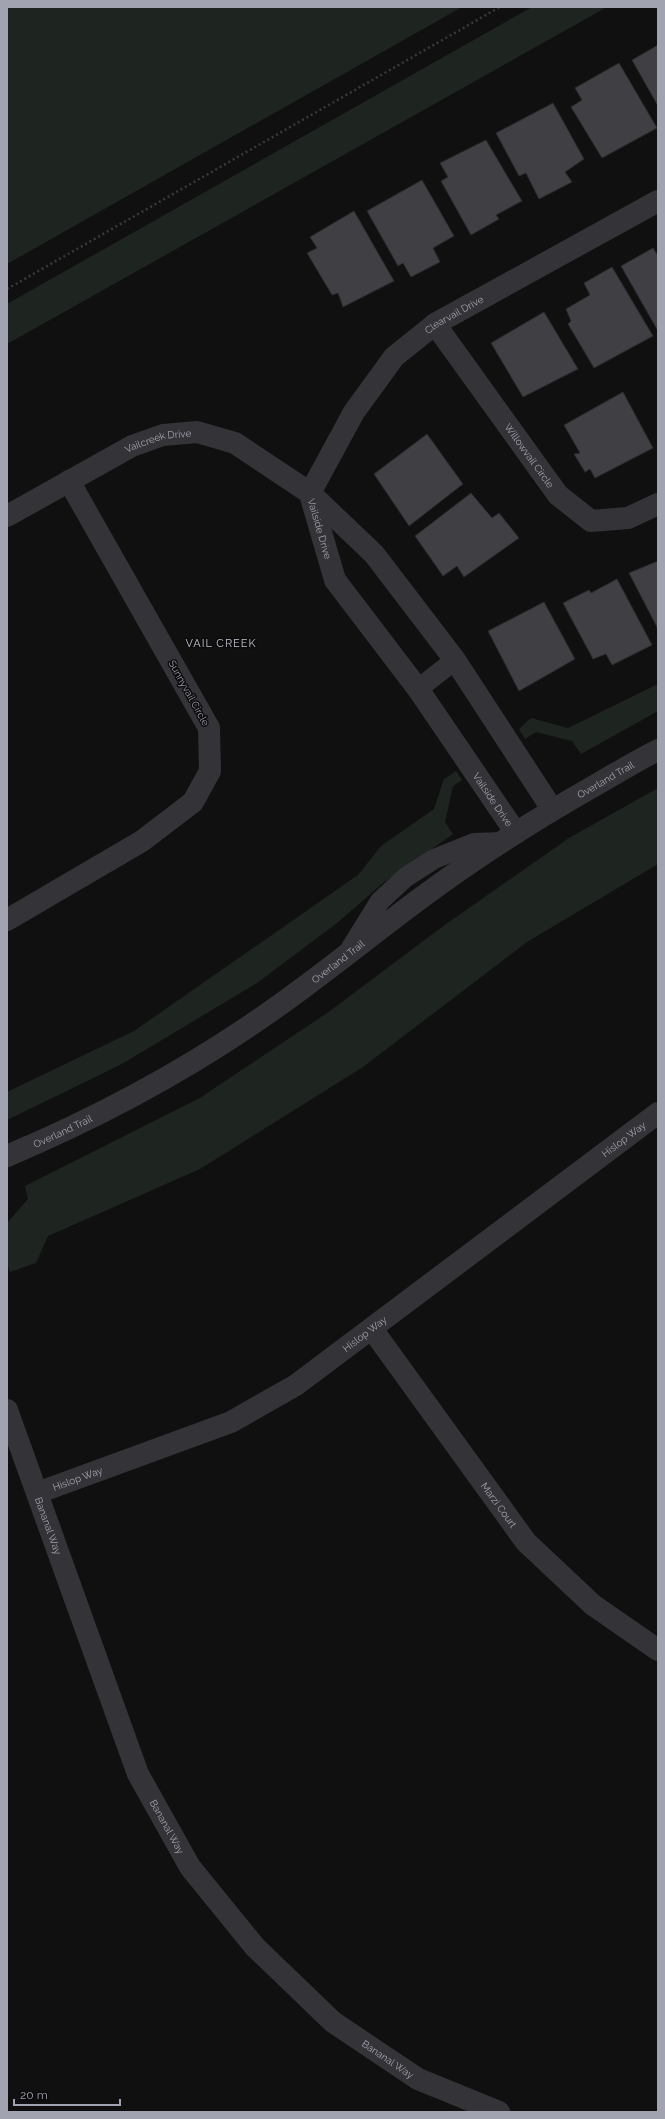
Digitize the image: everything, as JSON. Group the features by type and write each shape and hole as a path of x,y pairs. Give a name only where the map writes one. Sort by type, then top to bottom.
{"street":[{"name":"Clearvail Drive","path":"310,493 354,412 394,357 436,324 658,201"},
{"name":"Willowvail Circle","path":"436,324 558,496 591,521 628,518 658,504"},
{"name":"Vailcreek Drive","path":"7,516 132,446 163,435 197,432 235,444 310,493"},
{"name":"Sunnyvail Circle","path":"7,920 142,841 193,802 210,771 209,728 69,480"},
{"name":"Vailside Drive","path":"310,493 374,554 455,660 552,809"},
{"name":"Vailside Drive","path":"310,493 335,580 418,688 509,837"},
{"name":"Overland Trail","path":"7,1156 60,1133 182,1068 269,1012 345,957 425,895 509,837 552,809 658,750"},
{"name":"Hislop Way","path":"37,1493 231,1422 296,1385 658,1113"},
{"name":"Marzi Court","path":"372,1329 526,1542 593,1605 658,1650"},
{"name":"Bananal Way","path":"7,1410 138,1774 190,1867 255,1947 333,2022 418,2079 499,2112"}],"lane":[{"path":"418,688 455,660"}],"path":[{"path":"7,289 500,7"}],"shaded area":[{"path":"7,7 462,7 7,264"},
{"path":"532,7 607,7 7,344 7,304"},
{"path":"658,684 658,711 581,754 572,741 536,732 525,739 519,729 531,718 568,728"},
{"path":"456,771 462,780 453,786 445,822 453,834 383,883 337,923 257,983 120,1065 7,1120 7,1092 134,1031 358,875 381,846 434,809 444,779"},
{"path":"658,788 658,864 527,942 363,1067 200,1169 48,1236 36,1263 10,1272 7,1263 7,1223 28,1199 25,1186 200,1098 330,1011 442,927 569,838"}],"building":[{"path":"658,45 658,106 632,60"},
{"path":"619,63 657,128 602,158 571,107 582,100 575,88"},
{"path":"553,103 584,159 565,172 572,182 539,199 526,173 519,176 496,133"},
{"path":"486,140 522,201 496,215 499,219 471,235 441,181 448,177 440,163"},
{"path":"422,180 454,236 433,248 440,262 411,277 403,263 398,266 367,211"},
{"path":"354,211 394,281 343,307 338,293 332,295 307,253 317,248 310,237"},
{"path":"653,248 658,256 658,331 621,266"},
{"path":"612,267 653,336 594,368 568,324 571,321 566,309 590,295 584,283"},
{"path":"544,312 578,369 523,397 491,343"},
{"path":"623,392 653,448 595,478 590,469 585,472 574,454 580,453 564,425"},
{"path":"427,434 463,484 409,526 374,474"},
{"path":"471,493 492,518 499,513 519,538 464,577 457,566 443,576 415,536"},
{"path":"658,561 658,629 629,573"},
{"path":"617,579 652,645 612,665 606,654 593,659 563,603 589,590 591,593"},
{"path":"544,602 575,659 519,691 488,631"}],"district":[{"name":"VAIL CREEK","path":"221,643"}]}
